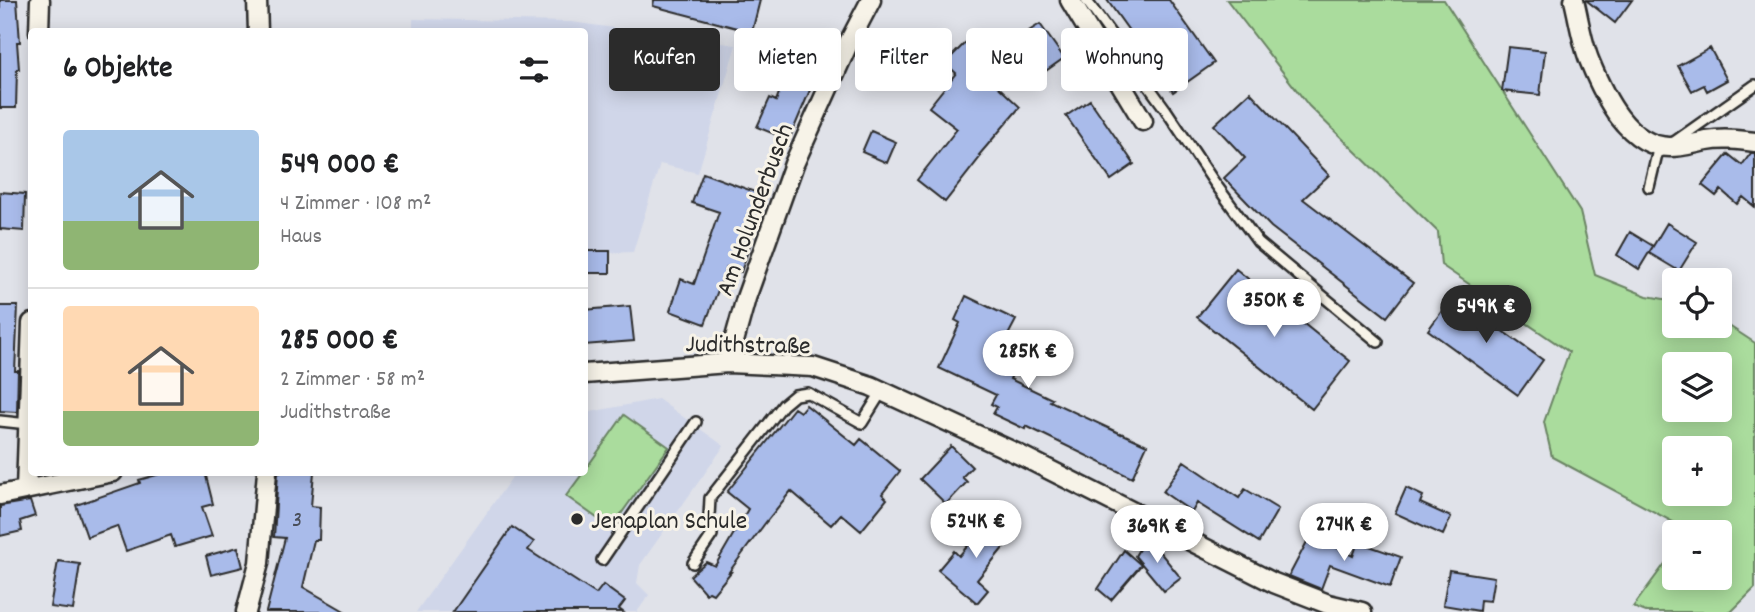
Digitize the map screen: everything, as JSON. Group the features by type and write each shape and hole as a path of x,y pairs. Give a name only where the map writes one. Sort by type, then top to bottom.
{"street":[{"path":"39,27 40,0"},
{"path":"257,0 258,28"},
{"name":"Am Holunderbusch","path":"728,363 746,298 794,164 849,41 871,0"},
{"path":"1070,0 1143,121"},
{"path":"1574,0 1590,61 1616,114 1631,131 1645,141 1667,148 1710,140 1755,142"},
{"name":"Judithstraße","path":"588,374 728,363 813,367 882,391 1018,454 1274,583 1328,604 1362,612"},
{"path":"26,489 28,424"},
{"path":"0,495 93,476"},
{"path":"246,612 259,563 267,476"}],"lane":[{"path":"1086,0 1258,242 1378,342"},
{"path":"1648,187 1657,154 1755,85"},
{"path":"693,563 712,535 710,498 783,405 795,395 808,393 862,423 882,391"},
{"path":"0,421 28,424"},
{"path":"602,560 696,422"}],"shaded area":[{"path":"413,19 571,22 614,28 609,28 609,91 720,91 720,43 734,45 698,173 660,164 633,252 588,254 588,28 413,28"},
{"name":"Jenaplan Schule","path":"658,399 724,446 640,565 637,583 649,595 637,612 416,612 513,476 588,476 588,412"}],"green space":[{"path":"1227,0 1444,0 1580,212 1595,275 1647,296 1662,299 1662,338 1732,338 1732,328 1755,343 1755,588 1731,612 1646,612 1633,607 1662,568 1662,590 1732,590 1732,520 1669,520 1552,457 1544,422 1569,352 1441,265 1438,232 1309,106"},
{"path":"624,415 669,447 611,528 566,496 581,476 588,476 588,466"}],"building":[{"path":"0,0 17,0 20,42 17,42 19,69 16,108 0,108"},
{"path":"654,0 760,0 753,28 737,28 653,6"},
{"path":"1107,0 1169,0 1214,63 1188,81 1188,28 1127,28"},
{"path":"1586,0 1632,0 1615,23"},
{"path":"1047,34 1061,54 1061,60 1047,70"},
{"path":"966,44 966,91 1003,91 1020,107 979,155 981,156 945,202 917,180 957,129 929,107 942,91 952,91 952,78 956,73 952,69 952,56"},
{"path":"1508,47 1545,51 1540,95 1502,91"},
{"path":"1710,48 1727,80 1707,91 1704,85 1692,91 1678,66"},
{"path":"780,91 810,91 789,140 757,127 770,98 776,101"},
{"path":"1250,92 1329,175 1303,199 1413,283 1387,317 1271,227 1224,178 1245,158 1214,125"},
{"path":"1090,100 1134,164 1111,180 1066,116"},
{"path":"871,131 896,142 887,163 862,152"},
{"path":"1751,153 1755,153 1755,207 1743,197 1737,204 1721,190 1716,196 1702,185 1728,154 1742,165"},
{"path":"703,173 766,196 741,272 727,267 705,324 670,311 681,279 694,284 719,212 692,203"},
{"path":"0,192 25,194 24,231 0,229"},
{"path":"1667,223 1697,242 1681,268 1674,268 1649,253"},
{"path":"1630,232 1653,246 1639,269 1617,255"},
{"path":"588,251 610,251 610,273 588,273"},
{"path":"1236,269 1350,361 1312,409 1197,317"},
{"path":"966,296 1016,320 1007,337 1025,346 1010,379 1052,399 1050,401 1147,445 1132,478 1026,426 1025,429 993,414 997,407 991,404 996,395 939,368 960,323 955,320"},
{"path":"1453,296 1543,360 1518,395 1428,330"},
{"path":"0,306 18,306 15,371 18,371 17,412 0,411"},
{"path":"630,306 634,341 588,345 588,310"},
{"path":"806,405 856,445 861,439 900,471 882,494 887,499 861,531 841,514 831,525 791,491 713,594 706,594 690,576 706,562 715,566 748,509 727,492 794,408 800,412"},
{"path":"951,446 972,467 962,477 967,482 946,504 920,479"},
{"path":"1184,461 1239,498 1245,489 1278,509 1259,542 1197,503 1192,512 1163,492"},
{"path":"153,476 206,476 213,504 202,507 212,536 175,547 171,535 126,551 117,526 87,537 76,505 140,483 139,480"},
{"path":"278,476 314,476 311,506 320,507 319,540 314,540 303,587 346,612 266,612 285,538 274,537"},
{"path":"1406,488 1423,496 1420,503 1451,517 1443,535 1395,513"},
{"path":"30,501 35,516 20,521 22,531 0,536 0,506"},
{"path":"991,519 1012,537 977,580 988,590 977,603 938,570 954,551 959,556"},
{"path":"512,527 534,542 528,550 596,594 603,585 625,601 619,609 623,612 453,612"},
{"path":"1311,534 1353,556 1358,542 1401,557 1390,587 1330,565 1321,589 1289,576"},
{"path":"1145,539 1160,548 1159,551 1181,578 1164,591 1135,556"},
{"path":"238,547 243,567 211,575 206,556"},
{"path":"1124,550 1141,565 1111,600 1098,589"},
{"path":"58,561 80,564 73,610 50,607"},
{"path":"1449,570 1494,577 1490,601 1480,600 1479,611 1443,605"}],"place":[{"name":"Jenaplan Schule","path":"577,519"}]}
